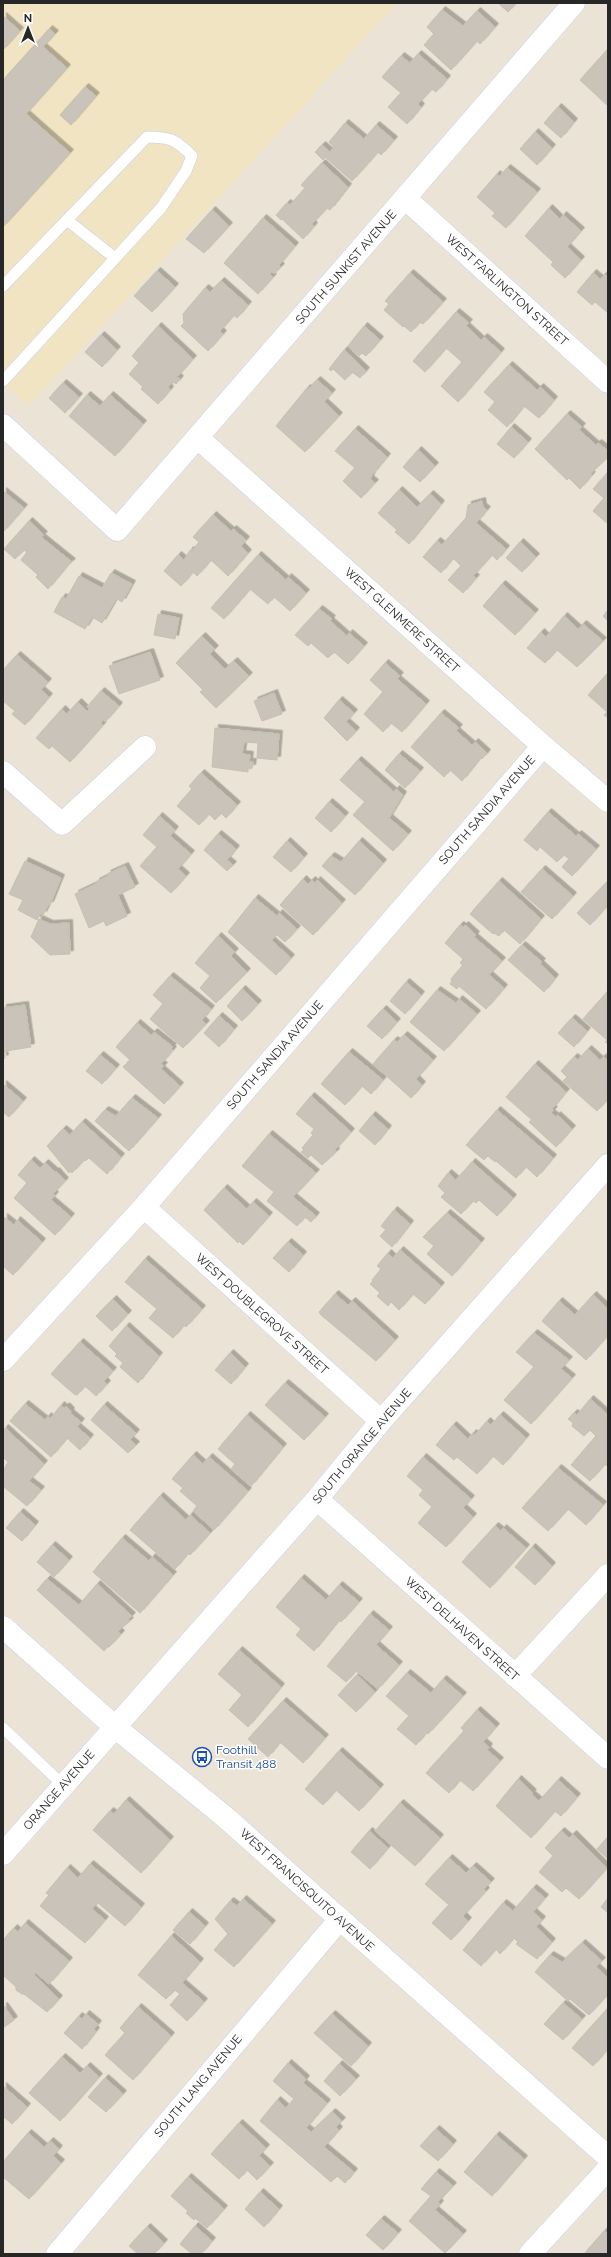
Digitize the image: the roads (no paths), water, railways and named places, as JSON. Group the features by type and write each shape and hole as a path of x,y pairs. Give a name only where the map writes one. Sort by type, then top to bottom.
{"street":[{"name":"SOUTH SUNKIST AVENUE","path":"3,425 118,530 574,3"},
{"name":"WEST FARLINGTON STREET","path":"405,198 608,382"},
{"name":"WEST GLENMERE STREET","path":"198,438 543,746 608,801"},
{"name":"SOUTH SANDIA AVENUE","path":"3,1360 144,1207 543,746"},
{"path":"3,772 62,824 145,747"},
{"name":"SOUTH ORANGE AVENUE","path":"115,1727 317,1499 381,1421 608,1165"},
{"name":"WEST DOUBLEGROVE STREET","path":"144,1207 381,1421"},
{"name":"WEST DELHAVEN STREET","path":"317,1499 608,1758"},
{"path":"515,1676 608,1575"},
{"name":"WEST FRANCISQUITO AVENUE","path":"4,1630 115,1727 225,1817 608,2157"},
{"name":"ORANGE AVENUE","path":"3,1854 115,1727"},
{"name":"SOUTH LANG AVENUE","path":"57,2254 340,1919"},
{"path":"530,2254 608,2169"}],"lane":[{"path":"3,286 147,137 165,137 180,143 192,156 186,171 161,208 3,381"},
{"path":"67,220 115,258"},
{"path":"3,1728 63,1785"}],"place":[{"name":"Foothill Transit 488","path":"202,1757"}]}
